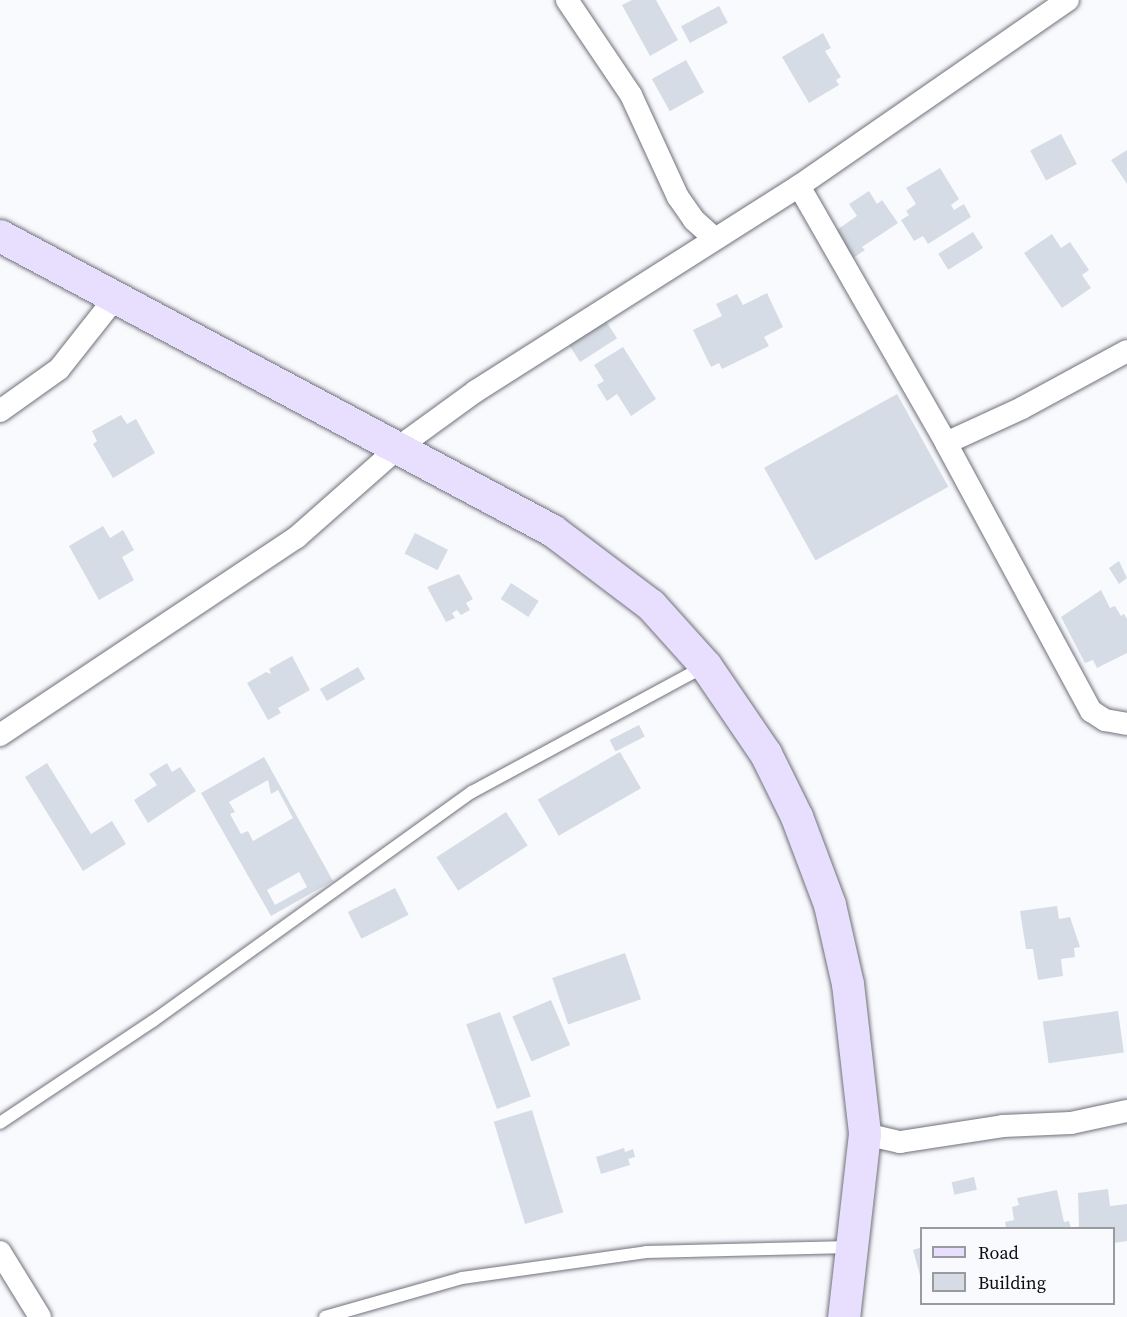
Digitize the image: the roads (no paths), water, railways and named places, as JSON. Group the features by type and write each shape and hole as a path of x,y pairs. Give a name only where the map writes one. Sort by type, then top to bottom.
{"street":[{"path":"0,735 297,537 399,447 476,391 713,237 799,186 1068,0"},
{"path":"568,1 631,95 678,197 694,220 713,237"},
{"path":"799,186 946,443 1091,711 1105,720 1127,724"},
{"path":"0,236 553,531 584,552 651,605 706,666 766,754 796,817 830,905 848,984 865,1134 850,1247 844,1317"},
{"path":"0,411 59,369 115,298"},
{"path":"946,443 1022,408 1127,351"},
{"path":"865,1134 900,1142 1003,1126 1071,1123 1127,1111"},
{"path":"0,1252 40,1317"}],"lane":[{"path":"0,1123 153,1022 471,792 706,666"},
{"path":"325,1317 462,1278 646,1252 850,1247"}]}
